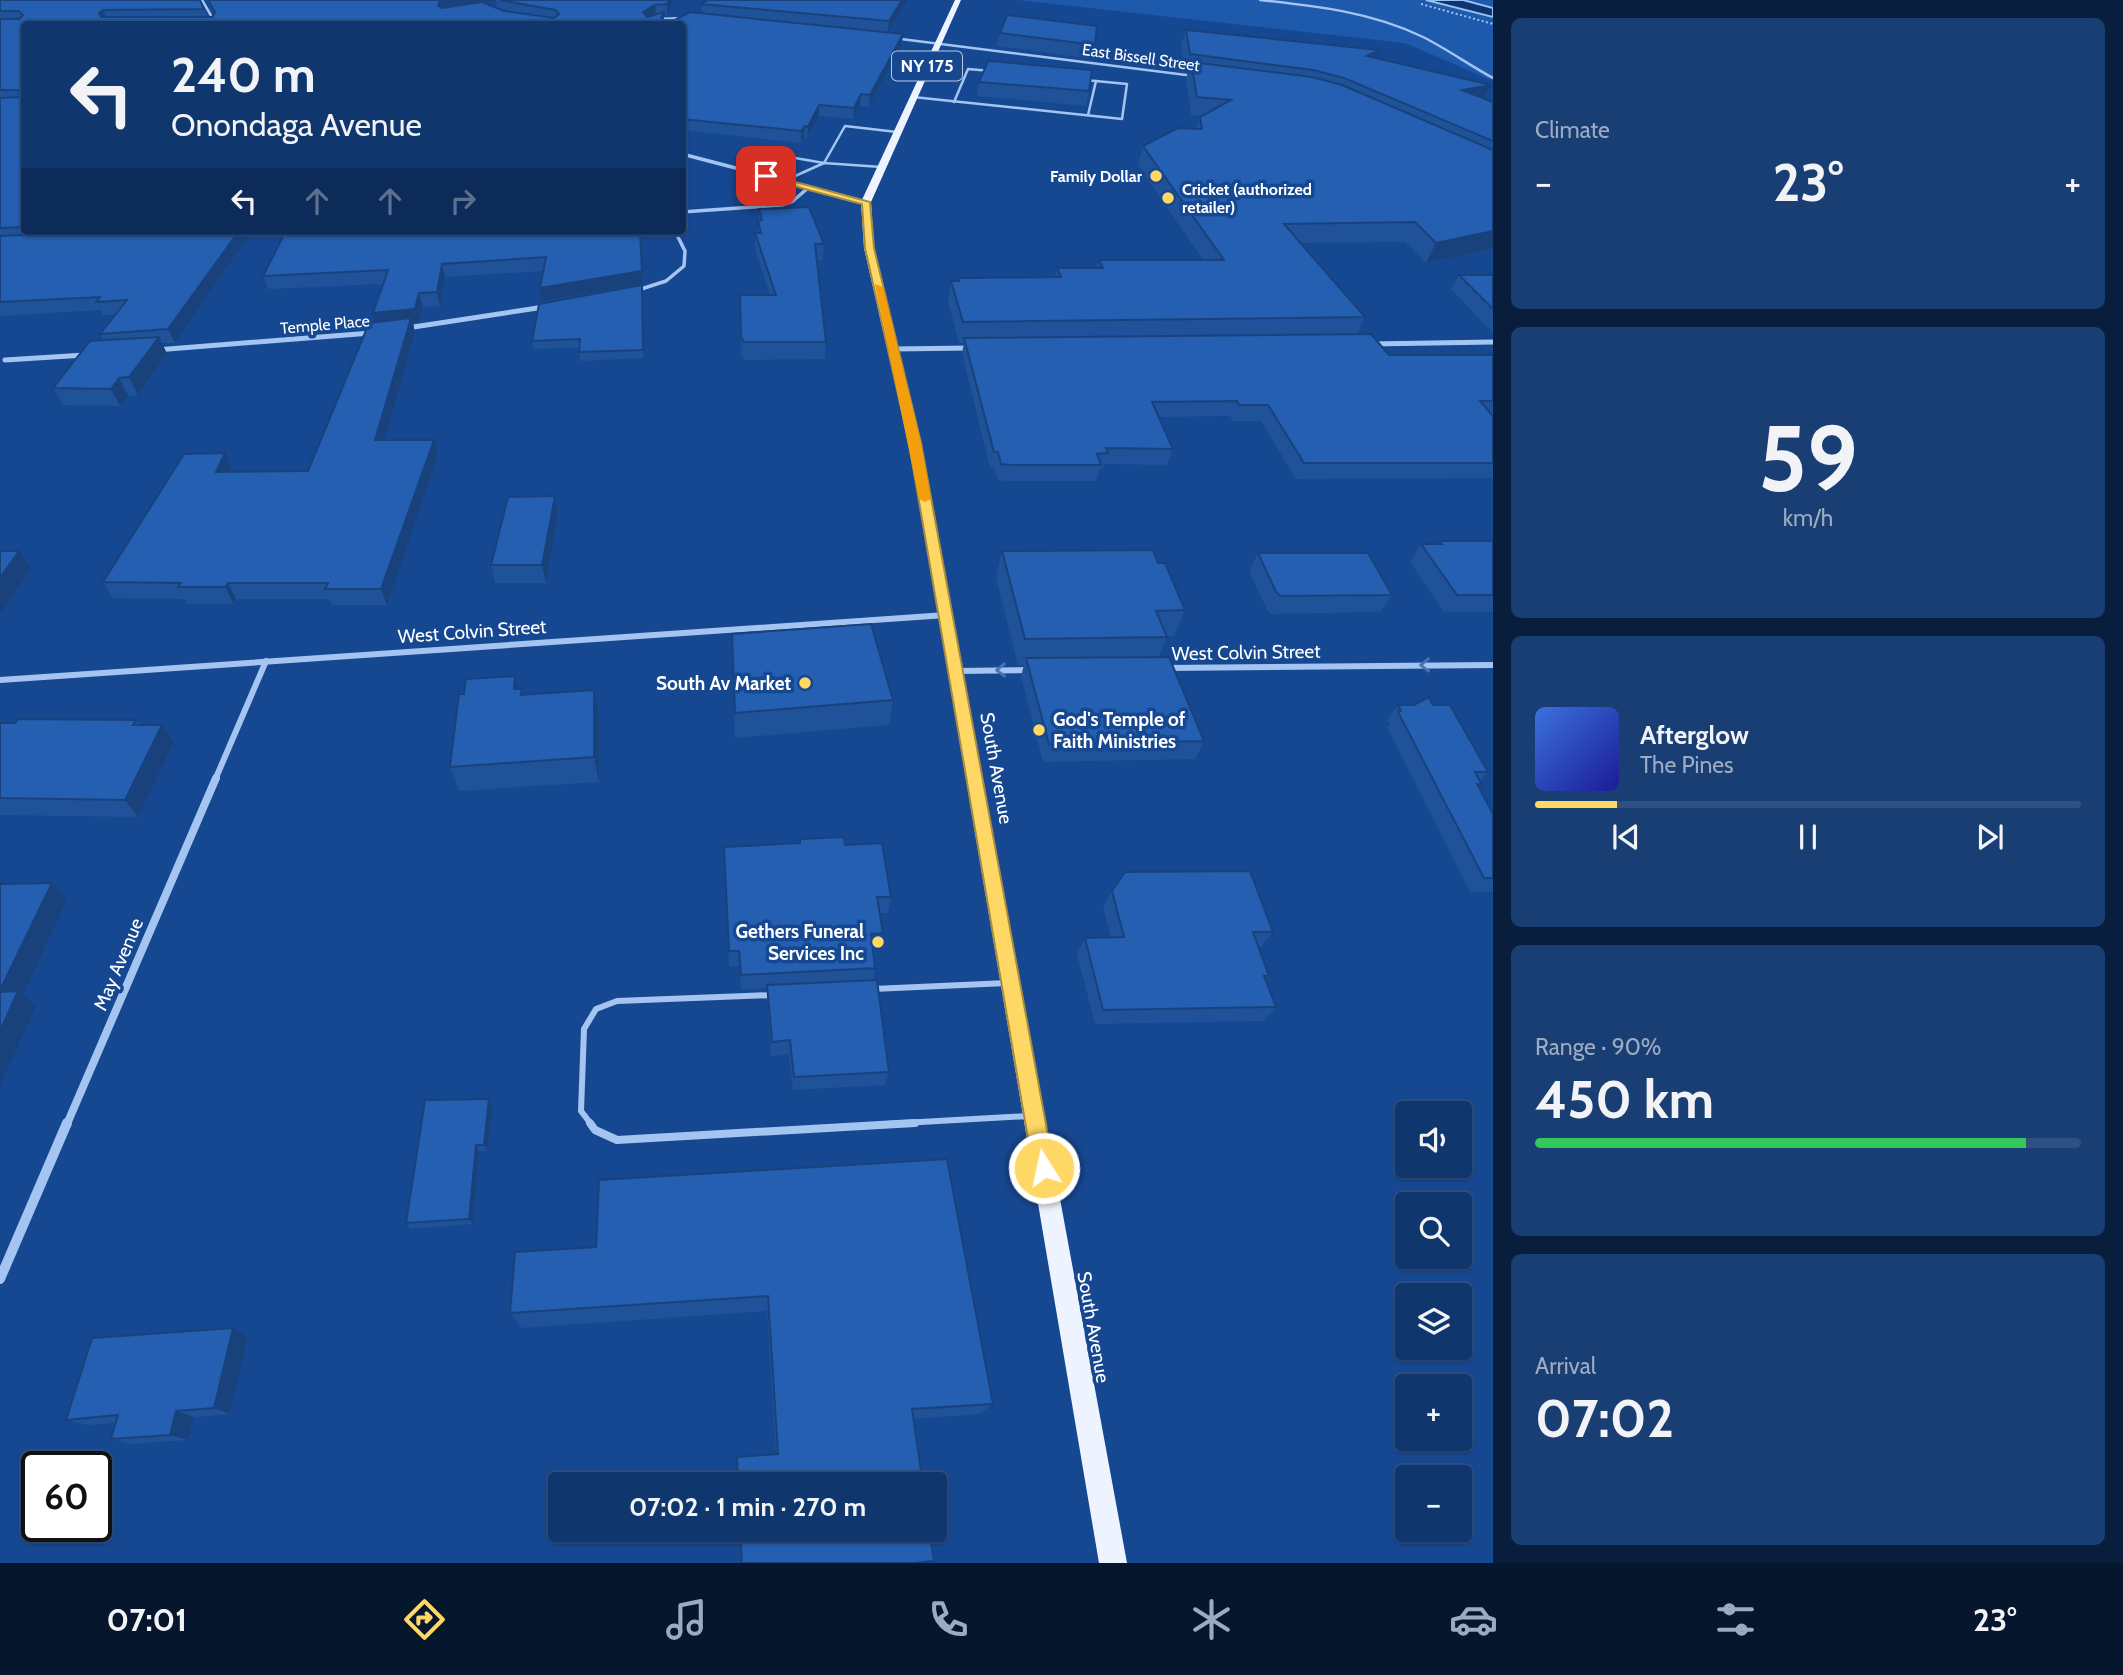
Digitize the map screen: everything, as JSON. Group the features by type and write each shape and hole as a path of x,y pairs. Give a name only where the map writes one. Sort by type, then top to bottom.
{"main road":[{"name":"South Avenue","path":"958,0 866,202 869,248 915,443 1112,1563"}],"street":[{"path":"202,0 214,21"},
{"path":"1260,0 1328,9 1388,23 1421,35 1493,78"},
{"path":"653,21 688,18"},
{"name":"East Bissell Street","path":"882,37 1205,78"},
{"path":"686,155 866,202"},
{"path":"686,212 782,205 793,201 809,187"},
{"path":"625,293 673,278 682,270 686,261 685,253 677,235"},
{"name":"Temple Place","path":"394,330 553,306"},
{"name":"Temple Place","path":"145,350 380,332"},
{"path":"1367,344 1493,342"},
{"path":"893,349 976,348"},
{"path":"5,360 89,354"},
{"name":"West Colvin Street","path":"0,680 946,615"},
{"name":"May Avenue","path":"0,1279 266,661"},
{"name":"West Colvin Street","path":"1160,668 1493,665"},
{"path":"957,671 1035,670"}],"lane":[{"path":"954,102 968,69 993,71"},
{"path":"913,97 1122,119 1128,85 1084,80"},
{"path":"1088,115 1097,82"},
{"path":"784,181 824,163 845,126 897,132"},
{"path":"747,172 778,155 824,163 881,167"},
{"path":"860,990 1011,982"},
{"path":"777,994 617,1001 596,1009 584,1029 582,1111 595,1130 617,1140 1035,1116"}],"path":[{"path":"1419,4 1493,24"}],"shaded area":[{"path":"1018,0 1493,0 1493,81 1405,43"},
{"path":"1426,0 1463,0 1493,8 1493,17"}],"building":[{"path":"0,0 200,0 204,9 103,10 99,13 101,17 212,17 215,12 208,0 440,0 438,6 442,8 482,2 504,11 554,18 559,14 555,10 500,0 669,0 667,4 655,5 643,12 647,17 664,12 660,21 21,21 21,93 18,90 0,90 0,19 19,19 23,15 19,11 0,11"},
{"path":"708,0 902,0 889,21 701,4"},
{"path":"690,12 903,34 870,95 861,94 854,108 819,105 808,127 805,126 801,131 686,119 686,21 673,21"},
{"path":"1007,15 1097,26 1095,45 1000,33"},
{"path":"1186,30 1380,50 1367,56 1491,85 1462,90 1493,102 1493,141 1344,78 1313,70 1190,54"},
{"path":"988,61 1092,70 1089,91 979,82"},
{"path":"1191,62 1312,77 1342,85 1493,150 1493,231 1436,243 1415,222 1284,224 1365,317 963,322 951,281 959,281 958,278 1061,277 1057,268 1103,268 1099,260 1224,260 1143,146 1178,128 1202,129 1200,117 1231,100 1197,97"},
{"path":"21,95 21,227 0,228 0,98"},
{"path":"809,207 824,244 815,244 826,342 744,342 741,337 740,295 776,295 755,233 761,233 759,209"},
{"path":"236,235 168,329 100,334 127,300 96,302 100,297 0,302 0,236"},
{"path":"284,235 640,235 642,271 540,288 546,257 442,264 437,292 419,293 415,309 373,313 388,270 263,276"},
{"path":"1459,275 1493,275 1493,309"},
{"path":"642,285 643,350 579,352 580,339 532,341 539,304"},
{"path":"411,318 375,440 434,440 381,589 325,589 328,583 228,583 225,587 178,587 181,583 103,582 184,454 225,453 216,472 308,471 369,323"},
{"path":"1371,334 1389,355 1493,355 1493,401 1480,401 1493,416 1493,463 1304,463 1268,405 1239,405 1237,401 1152,402 1173,449 1106,448 1108,453 1097,454 1101,465 1001,464 998,452 994,452 964,338"},
{"path":"159,337 129,377 119,378 111,389 53,388 90,341"},
{"path":"555,496 542,565 491,565 508,497"},
{"path":"1439,541 1493,541 1493,595 1457,595 1421,544 1442,544"},
{"path":"1153,550 1158,563 1165,563 1185,610 1156,611 1167,637 1025,639 1002,551"},
{"path":"0,551 19,551 0,578"},
{"path":"1258,553 1368,553 1392,595 1281,596 1276,592"},
{"name":"South Av Market","path":"871,624 893,700 735,713 732,634"},
{"path":"1169,657 1204,741 1049,744 1026,658"},
{"path":"515,676 514,689 522,689 521,695 594,690 594,757 450,767 459,694 464,694 466,679"},
{"path":"1429,697 1433,705 1450,705 1488,772 1475,772 1482,785 1477,784 1493,814 1493,878 1484,878 1398,712 1401,711 1398,705 1414,705"},
{"path":"18,719 136,720 133,725 162,725 125,800 0,798 0,723 15,723"},
{"path":"844,837 845,845 882,843 891,897 877,897 883,933 871,934 875,968 741,975 739,951 729,951 724,847 800,843 800,839"},
{"path":"1250,871 1273,932 1253,932 1269,976 1264,976 1276,1007 1103,1010 1085,938 1124,937 1112,891 1125,872"},
{"path":"52,883 0,990 0,884"},
{"path":"877,980 889,1072 794,1077 790,1040 772,1042 767,985"},
{"path":"18,991 0,1031 0,992"},
{"path":"489,1099 484,1145 476,1145 469,1219 406,1223 425,1100"},
{"path":"947,1159 993,1404 912,1409 921,1472 738,1472 737,1457 778,1454 768,1296 510,1313 515,1252 596,1247 599,1180"},
{"path":"233,1328 214,1408 176,1411 170,1435 111,1439 118,1415 66,1420 92,1338"},
{"path":"741,1542 931,1542 934,1561 913,1563 742,1563"}],"slow traffic":[{"path":"878,287 915,443 925,499"}],"place":[{"name":"Family Dollar","path":"1156,176"},
{"name":"Cricket (authorized retailer)","path":"1168,198"},
{"name":"South Av Market","path":"805,683"},
{"name":"God's Temple of Faith Ministries","path":"1039,730"},
{"name":"Gethers Funeral Services Inc","path":"878,942"}],"route":[{"path":"766,176 866,202 869,248 915,443 1044,1168"}]}
